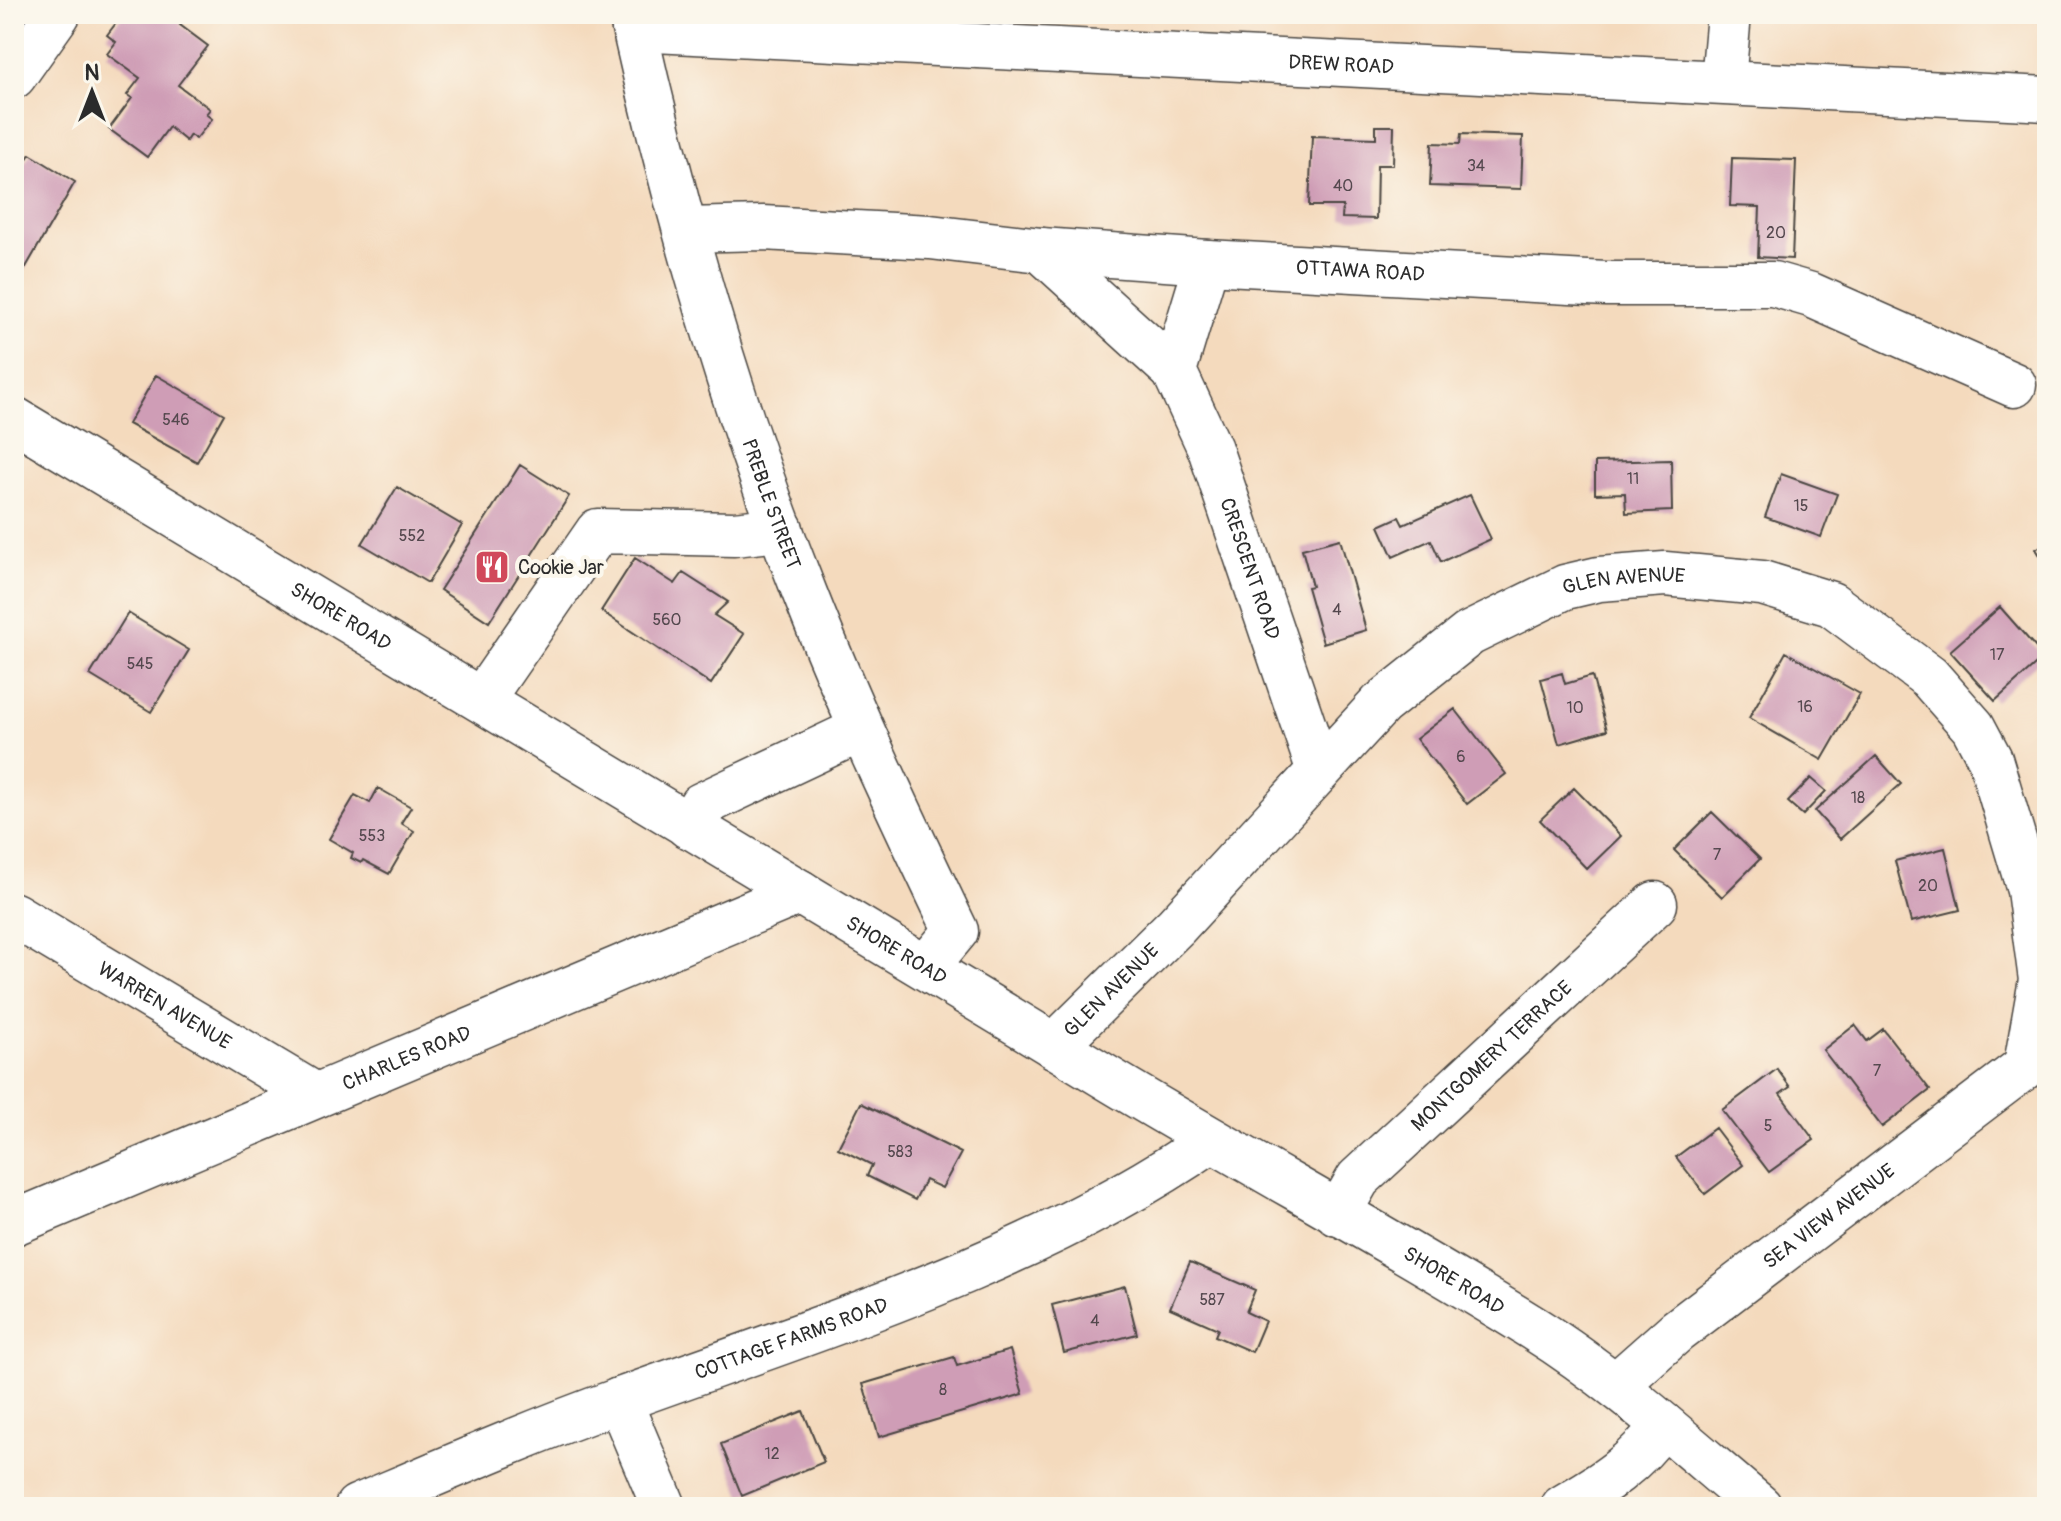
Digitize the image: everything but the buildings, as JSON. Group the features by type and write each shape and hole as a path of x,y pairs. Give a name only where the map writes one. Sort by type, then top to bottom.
{"street":[{"path":"14,76 58,14"},
{"path":"1723,81 1729,14"},
{"name":"DREW ROAD","path":"632,22 2047,99"},
{"name":"PREBLE STREET","path":"632,22 708,309 781,529 860,730 956,931 926,967"},
{"name":"OTTAWA ROAD","path":"686,230 763,228 900,235 1041,250 1207,262 1606,284 1773,284 1811,295 2014,385"},
{"name":"CRESCENT ROAD","path":"1041,250 1174,371 1210,449 1318,768"},
{"path":"1174,371 1207,262"},
{"name":"SHORE ROAD","path":"14,419 1210,1141 1535,1329 1616,1385 1760,1507"},
{"path":"482,699 598,531 734,534 781,529"},
{"name":"GLEN AVENUE","path":"1054,1046 1176,926 1318,768 1381,704 1469,634 1565,587 1599,579 1697,575 1762,583 1831,604 1929,677 1973,727 1990,759 2029,890 2041,980 2036,1057"},
{"path":"688,826 701,805 860,730"},
{"name":"CHARLES ROAD","path":"14,1223 800,892"},
{"name":"MONTGOMERY TERRACE","path":"1338,1214 1358,1179 1655,904"},
{"name":"WARREN AVENUE","path":"14,915 315,1095"},
{"name":"SEA VIEW AVENUE","path":"1616,1385 1677,1331 1852,1196 1943,1132 2036,1057"},
{"name":"COTTAGE FARMS ROAD","path":"357,1507 619,1400 736,1361 988,1261 1163,1174 1210,1141"},
{"path":"619,1400 664,1507"},
{"path":"1563,1507 1612,1479 1645,1450 1663,1425"}],"place":[{"name":"Cookie Jar","path":"492,567"}]}
